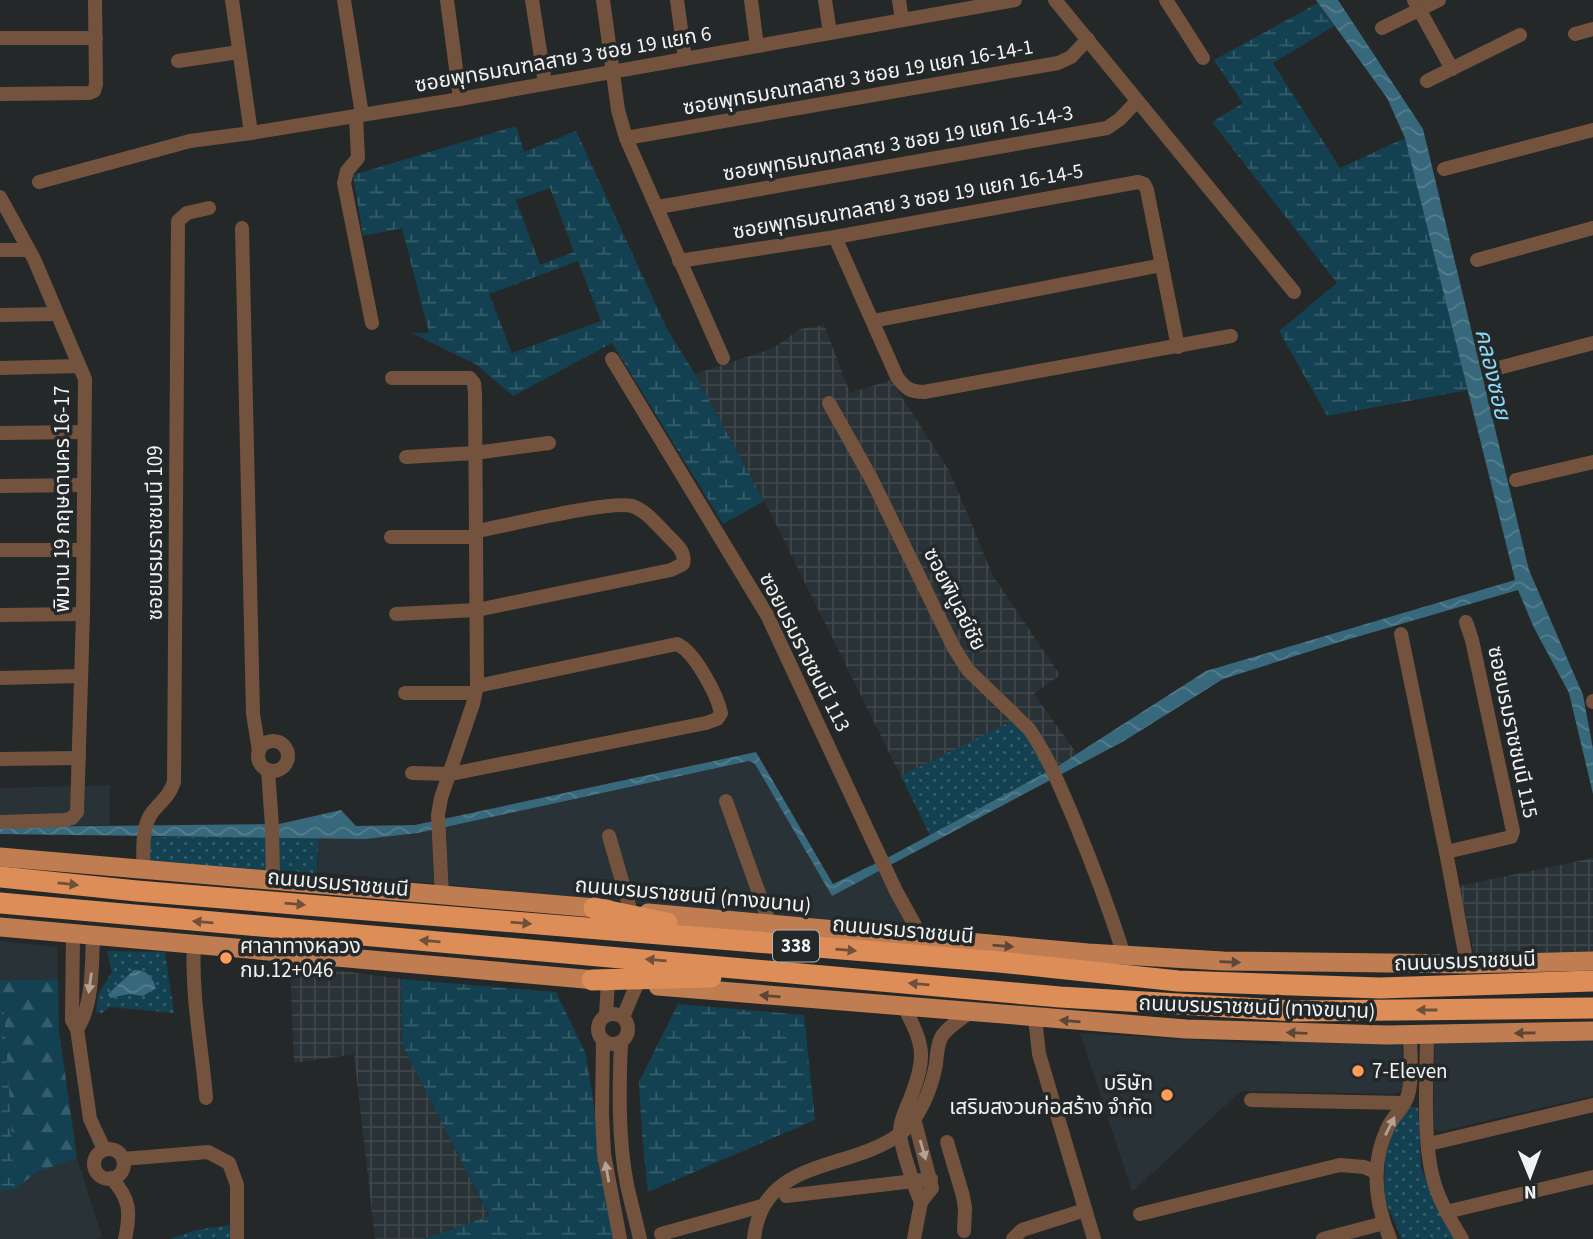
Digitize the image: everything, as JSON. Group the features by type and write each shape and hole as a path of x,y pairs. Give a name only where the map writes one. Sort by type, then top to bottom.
{"highway":[{"name":"ถนนบรมราชชนนี","path":"0,877 163,893 999,962 1178,981 1380,988 1593,981"},
{"name":"338","path":"0,903 1060,997 1295,1011 1593,1007"},
{"path":"594,908 706,932 788,945"},
{"path":"600,980 822,976"}],"main road":[{"name":"ถนนบรมราชชนนี (ทางขนาน)","path":"0,858 1124,955 1237,962 1466,964 1593,961"},
{"name":"ถนนบรมราชชนนี (ทางขนาน)","path":"0,927 969,1013 1186,1029 1419,1034 1593,1031"}],"street":[{"path":"0,94 94,91 95,0"},
{"path":"232,0 251,134"},
{"path":"344,0 359,116 358,158 347,171 344,183 372,323"},
{"path":"447,0 460,99"},
{"path":"532,0 545,83"},
{"path":"603,0 618,110 626,138 723,358"},
{"path":"677,0 685,59"},
{"path":"751,0 757,46"},
{"path":"825,0 830,33"},
{"path":"899,0 902,20"},
{"name":"ซอยพุทธมณฑลสาย 3 ซอย 19 แยก 6","path":"39,182 190,141 251,134 460,99 902,20 972,4 1015,0"},
{"path":"1055,0 1294,292"},
{"path":"1166,0 1203,58"},
{"path":"1382,28 1417,5 1439,0"},
{"path":"1417,5 1452,69"},
{"path":"1575,34 1593,29"},
{"path":"1427,81 1520,35"},
{"path":"0,38 96,38"},
{"name":"ซอยพุทธมณฑลสาย 3 ซอย 19 แยก 16-14-1","path":"626,138 1058,63 1071,57 1088,39"},
{"path":"178,61 239,52"},
{"name":"ซอยพุทธมณฑลสาย 3 ซอย 19 แยก 16-14-3","path":"658,207 1107,128 1137,101"},
{"path":"1444,169 1593,130"},
{"name":"ซอยพุทธมณฑลสาย 3 ซอย 19 แยก 16-14-5","path":"680,261 835,237 1117,185 1144,184 1162,265"},
{"name":"พิมาน 19 กฤษดานคร 16-17","path":"0,198 29,250 85,379 83,614 77,812 72,818 0,822"},
{"name":"ซอยบรมราชชนนี 109","path":"143,870 145,832 151,814 169,796 174,782 178,221 187,213 209,208"},
{"path":"242,228 253,713 259,763 274,771 285,765 288,753 285,747 274,741 262,746 259,751"},
{"path":"1477,260 1593,228"},
{"path":"835,237 897,377 912,391 924,392 1231,337"},
{"path":"0,250 29,250"},
{"path":"873,321 1162,265 1178,347"},
{"path":"0,315 57,314"},
{"path":"1502,367 1593,343"},
{"name":"ซอยบรมราชชนนี 113","path":"612,359 767,615 879,855 922,938"},
{"path":"0,368 79,366"},
{"path":"392,378 460,376 470,378 474,383 475,393 476,689 438,815 442,896"},
{"name":"ซอยพิบูลย์ชัย","path":"829,403 871,478 961,659 977,679 1029,729 1047,761 1107,898 1124,955"},
{"path":"0,433 84,432"},
{"path":"405,457 475,453 549,443"},
{"path":"1516,480 1593,462"},
{"path":"0,486 84,485"},
{"path":"391,537 476,529 603,507 631,506 645,513 681,549 685,558 683,564 671,570 477,610 397,614"},
{"path":"0,550 82,550"},
{"path":"0,615 83,614"},
{"name":"ซอยบรมราชชนนี 115","path":"1446,852 1502,841 1511,837 1513,831 1466,622"},
{"path":"1401,634 1466,964"},
{"path":"405,693 476,689 677,644 686,648 694,660 718,702 721,713 716,719 706,723 451,774 412,773"},
{"path":"0,678 81,676"},
{"path":"0,759 79,758"},
{"path":"268,770 273,882"},
{"path":"726,801 770,925"},
{"path":"609,836 631,912"},
{"path":"73,934 72,1020 77,1028 90,1119 104,1149"},
{"path":"77,1028 83,1020 91,977 93,935"},
{"path":"194,944 194,990 206,1098"},
{"path":"600,980 606,1015"},
{"path":"623,1017 637,984"},
{"path":"904,1007 920,1039 920,1065 916,1085 903,1117 900,1135 917,1192 914,1239"},
{"path":"754,1239 755,1220 762,1206 779,1185 827,1163 871,1151 900,1135 915,1122 936,1066 942,1036 969,1013"},
{"path":"603,1040 615,1044 625,1038 628,1027 623,1017 618,1014 606,1015 601,1018 597,1030 603,1040 604,1154 620,1239"},
{"path":"1035,1018 1039,1054 1094,1239"},
{"path":"1419,1034 1427,1093 1432,1174 1446,1212 1462,1239"},
{"path":"1390,1239 1378,1200 1376,1172 1388,1128 1406,1098 1419,1034"},
{"path":"621,1042 618,1100 622,1152 640,1239"},
{"path":"920,1065 936,1066"},
{"path":"1251,1100 1406,1098 1427,1093"},
{"path":"1429,1144 1593,1105"},
{"path":"915,1122 931,1183"},
{"path":"947,1142 965,1208 964,1231"},
{"path":"111,1178 121,1171 123,1158 116,1150 104,1149 96,1156 94,1167 100,1176 111,1178 124,1193 128,1209 125,1239"},
{"path":"123,1158 208,1152 229,1163 237,1185 237,1239"},
{"path":"1140,1214 1340,1166 1364,1167 1376,1172"},
{"path":"1446,1212 1593,1177"},
{"path":"786,1196 917,1192 931,1183 959,1184"},
{"path":"661,1234 762,1206"},
{"path":"1013,1239 1021,1230 1086,1210"},
{"path":"1323,1239 1384,1223"}],"shaded area":[{"path":"824,325 850,393 891,380 950,472 993,576 1060,675 1034,694 1077,754 930,835 768,508 695,374 772,349 800,329"},
{"path":"749,761 755,764 832,895 881,870 911,930 317,872 319,837 366,839 418,833"},
{"path":"110,785 109,825 0,827 0,788"},
{"path":"1593,858 1593,954 1475,959 1459,886"},
{"path":"0,941 57,947 58,979 0,980"},
{"path":"290,964 401,979 402,1044 489,1217 424,1239 375,1239 354,1054 294,1063"},
{"path":"1080,1033 1279,1045 1284,1040 1402,1039 1403,1090 1396,1094 1241,1091 1132,1192"},
{"path":"1593,1036 1593,1096 1438,1132 1433,1127 1435,1039"},
{"path":"77,1158 102,1237 0,1239 0,1191 15,1189 37,1172"}],"green space":[{"path":"1318,3 1334,26 1273,63 1340,168 1405,138 1468,390 1327,416 1279,331 1337,283 1212,122 1243,103 1214,60"},
{"path":"516,126 524,152 576,131 667,329 695,374 764,501 723,524 612,343 513,396 477,365 412,333 429,333 402,228 363,236 353,175","holes":["550,188 574,252 540,265 516,200","578,261 601,321 512,353 489,294"]},
{"path":"1010,722 1027,737 1046,773 930,835 901,776"},
{"path":"148,837 319,837 316,879 148,864"},
{"path":"107,951 165,952 174,1013 110,1007 102,1013 96,1012 98,995 112,972"},
{"path":"58,979 59,1031 77,1158 37,1172 15,1189 2,980"},
{"path":"401,979 556,992 586,1054 614,1239 424,1239 489,1216 402,1044"},
{"path":"0,980 15,1189 0,1191"},
{"path":"678,1004 804,1015 815,1120 648,1192 639,1082"},
{"path":"1400,1107 1418,1107 1421,1168 1441,1217 1456,1239 1402,1239 1384,1198 1385,1157"},
{"path":"230,1225 230,1239 170,1239 196,1230"}],"water":[{"path":"1316,0 1338,0 1423,129 1529,570 1583,695 1593,749 1593,794 1569,693 1534,628 1518,590 1223,679 1124,741 832,896 755,764 749,761 418,833 366,839 0,834 0,827 279,824 341,810 356,826 415,825 756,752 833,884 1058,766 1206,671 1515,580 1405,138 1387,98"},
{"path":"134,970 148,974 156,988 143,996 129,994 110,998 108,994"}],"place":[{"name":"ศาลาทางหลวง กม.12+046","path":"226,958"},
{"name":"7-Eleven","path":"1358,1071"},
{"name":"บริษัท เสริมสงวนก่อสร้าง จำกัด","path":"1167,1095"}],"water label":[{"name":"คลองซอย","path":"1493,374"}]}
